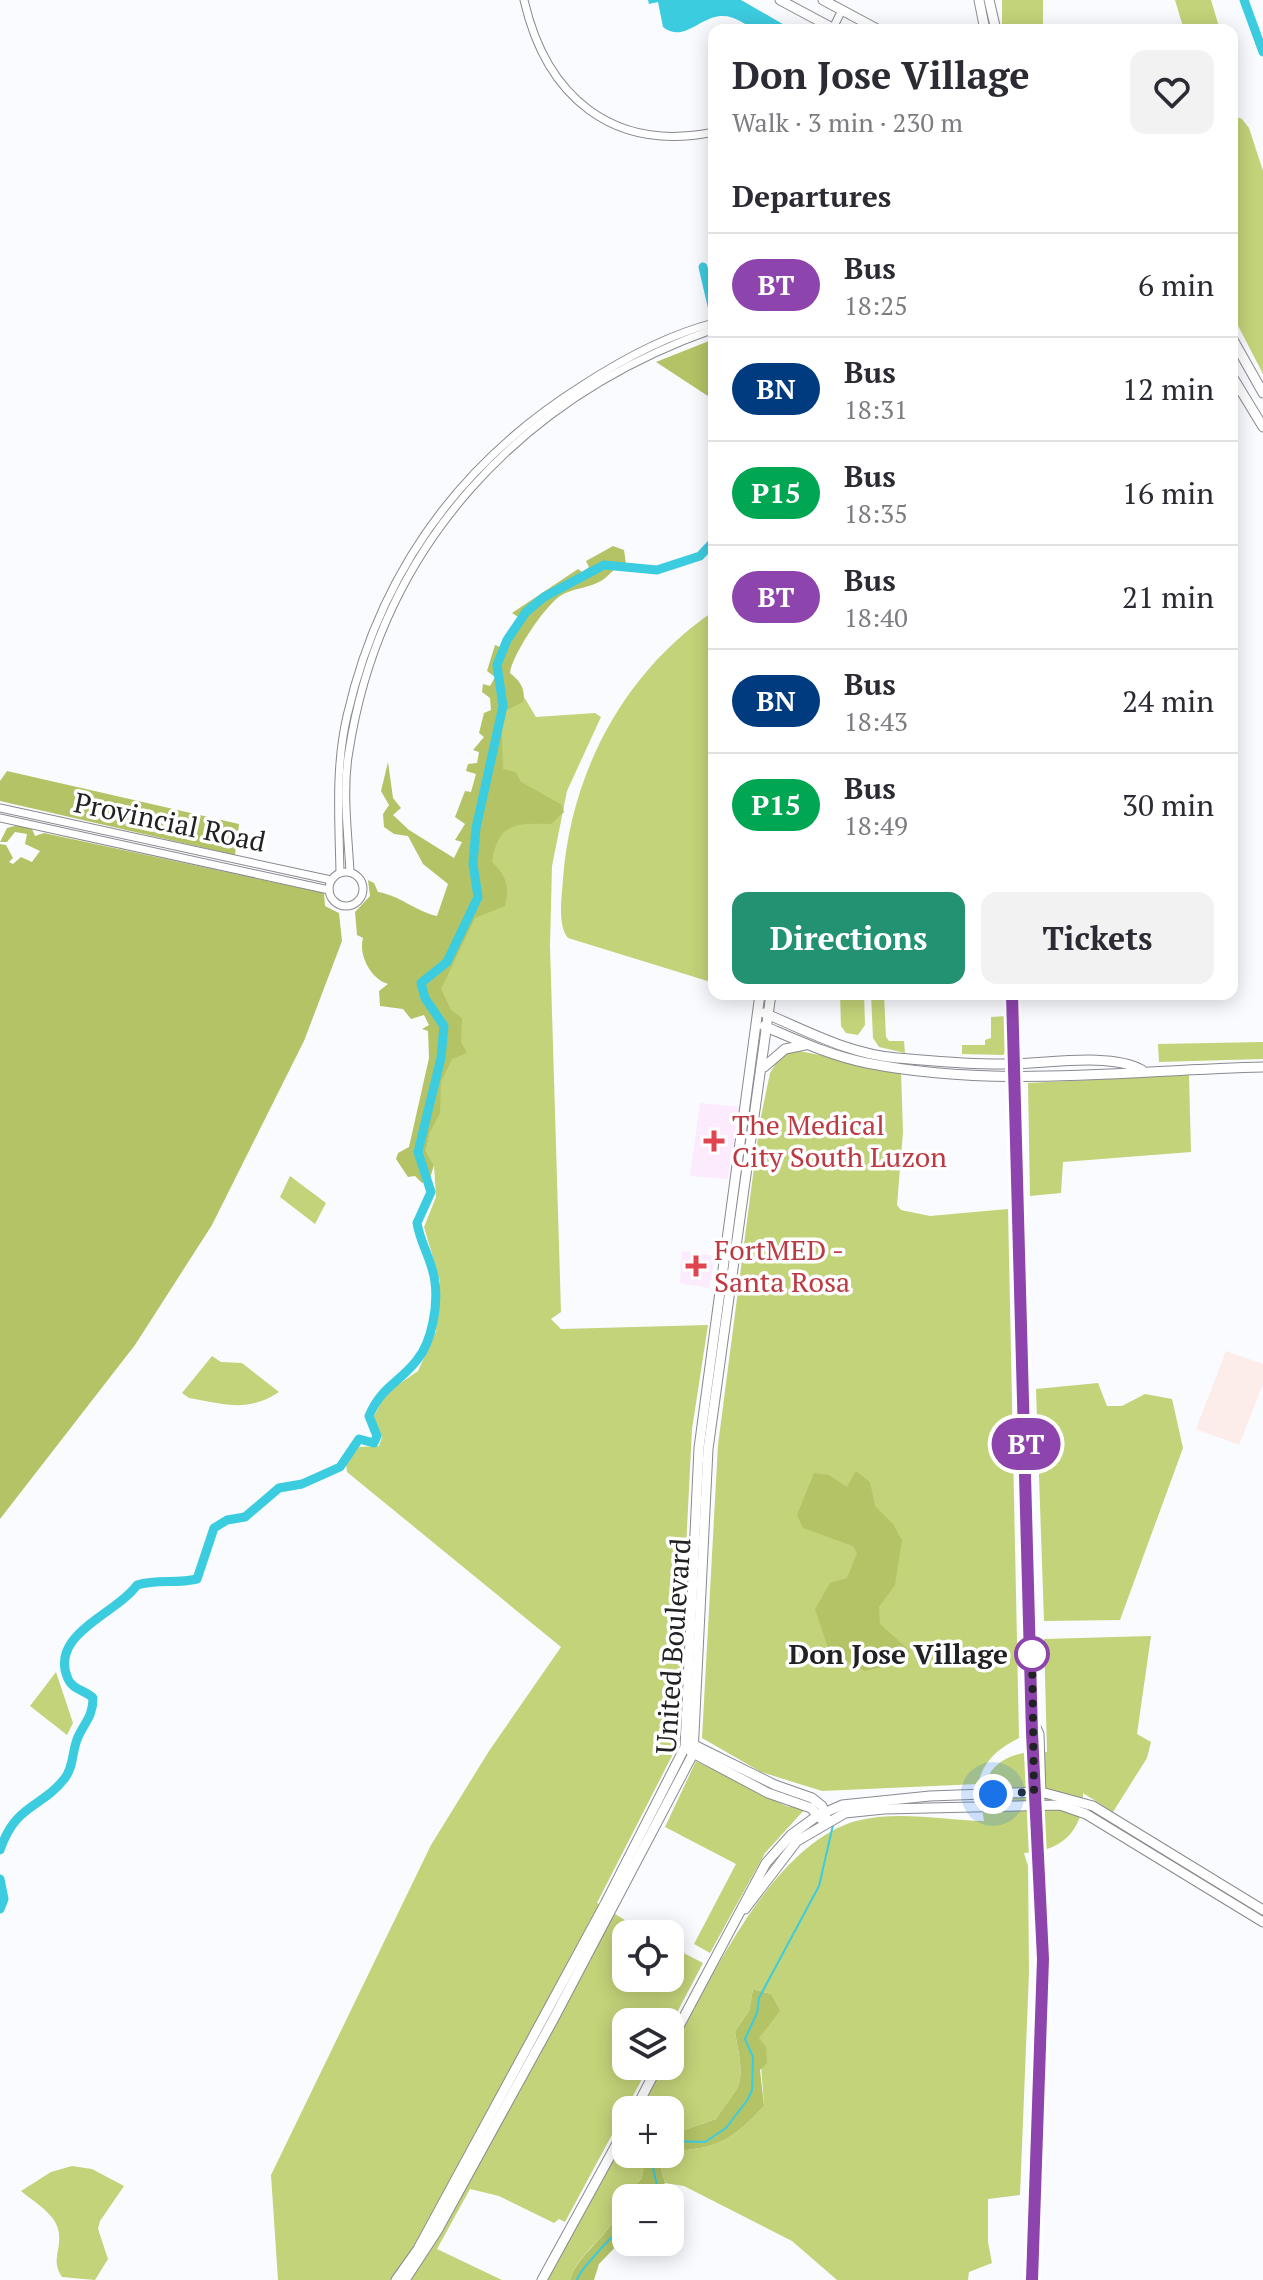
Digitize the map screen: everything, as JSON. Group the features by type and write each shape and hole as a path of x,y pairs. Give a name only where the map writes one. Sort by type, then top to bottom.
{"main road":[{"path":"780,0 823,24"},
{"path":"823,0 868,24"},
{"path":"979,0 984,24"},
{"path":"989,0 995,24"},
{"path":"1238,349 1263,393"},
{"path":"1238,386 1263,427"},
{"name":"United Boulevard","path":"396,2280 418,2249 691,1748 699,1448 762,1025 761,1000"},
{"name":"United Boulevard","path":"763,1013 768,1000"},
{"path":"1012,1000 1043,1959 1032,2280"},
{"path":"763,1013 868,1058 1015,1064 1108,1063 1134,1065 1142,1070"},
{"path":"762,1025 808,1045 868,1058 1015,1078 1263,1067"},
{"name":"United Boulevard","path":"405,2280 437,2231 546,2033 691,1748 708,1449 762,1070 762,1025"},
{"path":"762,1070 785,1049 808,1045"},
{"path":"691,1748 768,1793 811,1808 823,1816 869,1810 1060,1805 1086,1814 1263,1922"},
{"path":"684,2017 766,1863 779,1847 823,1816 866,1800 1037,1792 1093,1806 1263,1910"},
{"path":"542,2280 612,2152"}],"street":[{"path":"524,0 532,32 549,69 588,109 619,126 646,133 680,136 708,133"},
{"path":"837,24 844,11"},
{"path":"350,872 340,873 331,880 329,890 337,904 356,902 362,896 362,883 350,872 348,753 356,718 392,612 423,548 460,497 516,440 620,369 708,329"},
{"path":"340,873 339,776 347,715 369,647 417,543 455,491 530,419 616,363 708,329"},
{"name":"Provincial Road","path":"0,808 331,880"},
{"name":"Provincial Road","path":"0,818 329,890"},
{"path":"69,833 71,823"}],"shaded area":[{"name":"The Medical City South Luzon","path":"700,1103 739,1107 728,1179 690,1176"},
{"name":"FortMED - Santa Rosa","path":"682,1251 715,1256 709,1288 680,1283"},
{"path":"1226,1351 1263,1364 1263,1384 1239,1445 1196,1429"}],"green space":[{"path":"1002,0 1043,0 1043,24 1002,24"},
{"path":"1175,0 1211,0 1218,24 1182,24"},
{"path":"1238,117 1249,128 1263,171 1263,374 1238,326"},
{"path":"708,341 708,396 656,362"},
{"path":"613,546 624,550 626,564 601,581 565,593 553,602 530,632 512,665 510,673 517,679 524,697 523,702 501,713 503,769 516,772 521,782 562,805 564,812 551,824 519,825 504,832 499,839 492,862 506,882 505,906 475,918 441,989 451,1010 462,1018 461,1042 467,1053 452,1059 441,1082 440,1113 430,1132 426,1151 434,1165 431,1175 422,1183 415,1176 408,1177 396,1159 398,1153 409,1147 429,1058 428,1031 422,1029 429,1025 424,1015 411,1019 403,1009 380,1006 379,991 388,984 377,978 364,959 363,938 357,935 355,912 370,896 368,880 374,883 378,892 437,916 448,884 423,864 408,836 394,834 384,827 383,814 389,805 381,791 388,762 393,798 401,808 393,815 409,830 454,858 462,842 455,840 465,824 455,817 465,791 471,792 476,774 466,771 468,764 477,763 479,752 473,750 484,737 479,733 484,713 491,710 490,698 482,692 483,684 490,686 495,677 487,671 495,645 500,647 518,617 512,613 578,569 582,572 589,567 586,561"},
{"path":"708,616 708,981 568,938 562,926 568,839 591,763 629,694 682,636"},
{"path":"515,682 536,717 595,713 601,717 567,791 552,866 550,946 561,1312 551,1319 561,1329 708,1325 692,1429 676,1748 597,1903 625,1920 612,1920 612,1992 684,1992 684,1953 703,1963 679,2008 612,2008 612,2080 641,2080 633,2096 612,2096 612,2135 565,2222 559,2219 554,2223 499,2196 470,2189 437,2249 502,2280 278,2280 271,2175 431,1845 489,1751 561,1647 347,1472 346,1464 359,1447 379,1446 382,1437 373,1418 386,1393 418,1371 436,1331 440,1281 424,1227 436,1197 434,1165 426,1151 451,1028 428,982 448,973 483,892 476,828 503,706"},
{"path":"7,771 239,824 235,855 0,801 0,781"},
{"path":"18,825 32,829 35,836 44,833 324,893 325,906 339,913 342,941 304,1041 212,1225 135,1345 0,1519 0,844 6,845 13,858 9,862 13,864 21,857 32,862 40,851 25,844 27,834 15,832 7,842 0,842 7,828"},
{"path":"840,1000 864,1000 865,1025 858,1035 846,1033 841,1026"},
{"path":"871,1000 884,1000 886,1037 889,1041 904,1041 905,1053 879,1047 873,1038"},
{"path":"1007,1016 1007,1051 1003,1055 962,1054 962,1045 985,1045 985,1040 991,1038 991,1017"},
{"path":"1263,1042 1263,1059 1159,1062 1158,1044"},
{"path":"794,1050 901,1071 903,1132 897,1205 901,1210 930,1216 1008,1209 1019,1738 993,1756 978,1784 822,1791 761,1772 702,1738 718,1445 760,1121 770,1073 779,1058"},
{"path":"1189,1075 1191,1152 1063,1162 1061,1193 1030,1196 1028,1083"},
{"path":"290,1176 326,1203 315,1224 280,1197"},
{"path":"212,1356 221,1362 242,1363 279,1392 246,1405 189,1398 182,1393"},
{"path":"1098,1383 1107,1406 1122,1406 1145,1394 1172,1399 1183,1448 1120,1620 1044,1621 1036,1389"},
{"path":"856,1471 870,1482 875,1506 893,1524 902,1540 895,1585 879,1607 880,1624 910,1651 895,1664 865,1671 829,1651 815,1609 830,1583 847,1578 857,1553 853,1546 803,1528 797,1515 814,1473 829,1475 847,1487"},
{"path":"1151,1636 1137,1734 1151,1742 1147,1758 1113,1812 1083,1793 1079,1818 1068,1837 1049,1849 1024,1853 1028,1866 1029,1973 1020,2195 988,2199 988,2242 992,2263 969,2272 968,2280 837,2280 792,2241 684,2184 665,2183 661,2168 684,2168 684,2150 723,2141 742,2128 764,2106 759,2038 771,1994 753,1989 749,2011 735,2031 740,2079 716,2119 684,2130 684,2096 647,2096 655,2080 684,2080 684,2028 746,1919 770,1886 797,1857 825,1835 856,1821 904,1816 984,1821 983,1790 994,1768 1016,1755 1047,1752 1044,1639"},
{"path":"56,1672 73,1723 67,1735 30,1706"},
{"path":"696,1761 786,1806 805,1809 765,1853 710,1953 694,1944 736,1864 665,1827"},
{"path":"753,1989 771,1994 780,2011 759,2038 766,2047 767,2063 760,2070 764,2106 742,2128 723,2141 684,2150 684,2130 716,2119 738,2086 741,2071 735,2031 749,2011"},
{"path":"612,2160 612,2168 644,2168 642,2178 636,2184 612,2184 612,2222 581,2259 570,2280 546,2280"},
{"path":"72,2166 92,2169 124,2186 100,2221 98,2229 108,2259 95,2280 62,2277 57,2266 58,2227 44,2210 21,2191 51,2172"},
{"path":"644,2168 661,2168 665,2183 636,2184 642,2178"},
{"path":"612,2223 612,2251 599,2264 594,2280 570,2280 574,2269"}],"water":[{"path":"648,0 741,0 783,24 745,24 735,18 720,16 684,31 670,31 663,27 658,2 649,4"}],"waterway":[{"path":"1244,0 1263,52"},
{"path":"703,267 708,288"},
{"path":"0,1850 6,1835 21,1815 65,1778 78,1737 90,1714 93,1698 70,1683 64,1663 76,1637 137,1585 197,1579 214,1528 227,1520 245,1517 279,1488 302,1484 340,1467 359,1439 374,1443 377,1436 369,1416 385,1392 417,1360 427,1344 435,1312 432,1267 417,1223 431,1192 418,1152 441,1058 444,1026 425,998 421,983 447,962 478,897 473,864 476,828 503,706 497,665 507,640 526,612 544,597 604,565 657,570 700,556 708,547"},
{"path":"684,2141 705,2142 726,2128 748,2099 752,2090 753,2057 745,2039 757,2013 759,1998 819,1886 833,1825"},
{"path":"0,1879 4,1899 0,1909"},
{"path":"653,2168 657,2184"},
{"path":"577,2280 612,2237"}],"bus line":[{"name":"BT","path":"1012,1000 1032,1733 1043,1959 1032,2280"}],"place":[{"name":"The Medical City South Luzon","path":"714,1141"},
{"name":"FortMED - Santa Rosa","path":"696,1266"},
{"name":"Don Jose Village","path":"1032,1654"}],"route":[{"path":"993,1794 1034,1792 1032,1654"}]}
